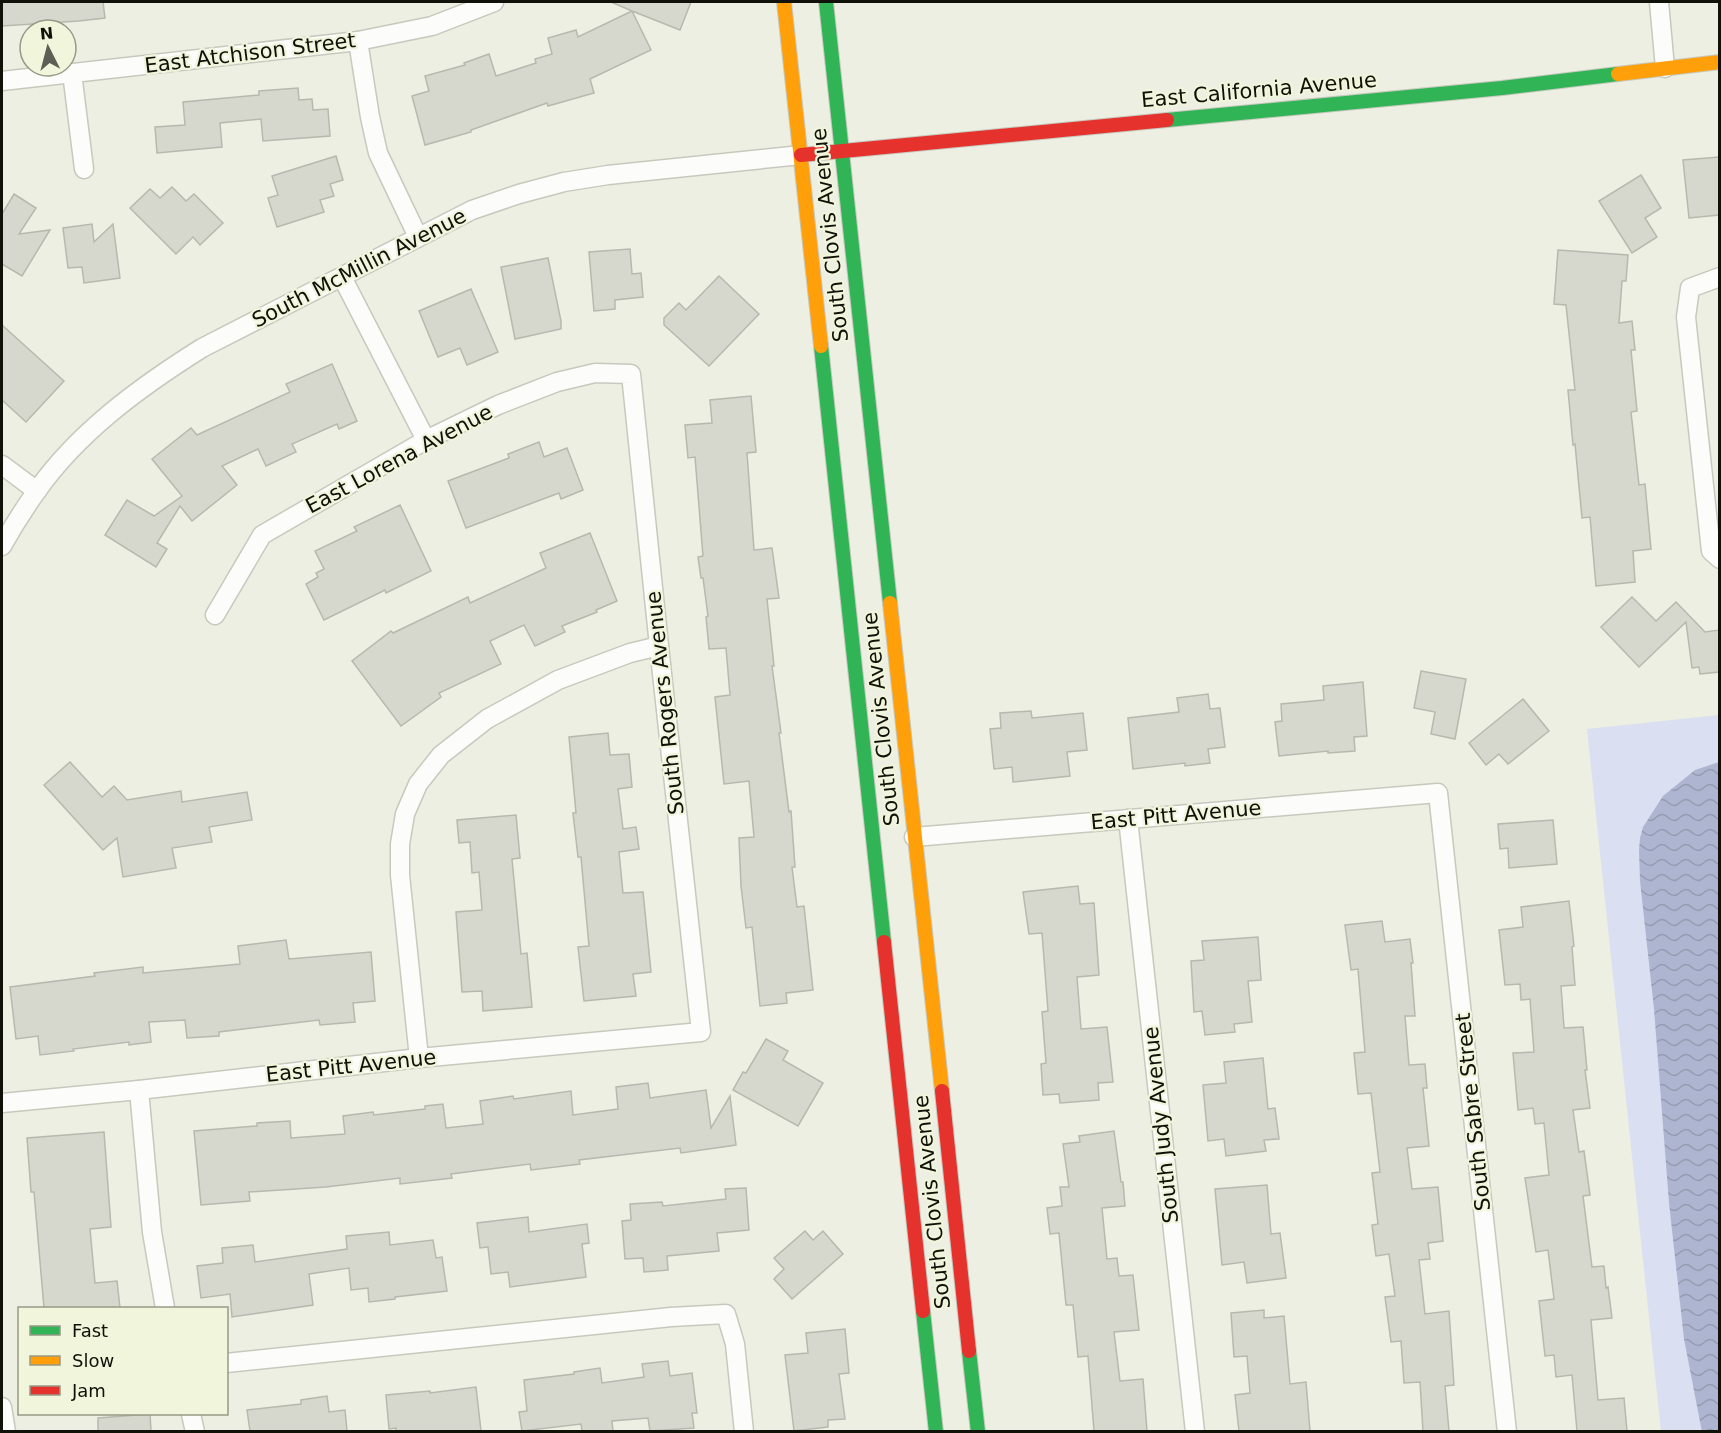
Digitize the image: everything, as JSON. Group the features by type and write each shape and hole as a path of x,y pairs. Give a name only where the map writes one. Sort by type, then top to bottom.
{"main road":[{"name":"South Clovis Avenue","path":"784,2 936,1431"},
{"name":"South Clovis Avenue","path":"826,2 908,836 978,1431"},
{"name":"East California Avenue","path":"801,155 1490,89 1719,62"},
{"path":"850,618 868,667"}],"street":[{"name":"East Atchison Street","path":"78,73 358,41 432,26 494,2"},
{"path":"1659,2 1665,68"},
{"path":"358,41 378,153 418,237"},
{"name":"East Atchison Street","path":"2,81 32,78"},
{"path":"73,78 84,169"},
{"name":"South McMillin Avenue","path":"2,546 37,490 59,463 86,435 130,396 202,348 472,210 564,182 608,175 801,155"},
{"path":"342,276 426,441"},
{"path":"1719,277 1690,288 1686,317 1711,551 1719,559"},
{"name":"East Lorena Avenue","path":"215,615 262,535 426,441 498,405 557,382 595,373 631,374"},
{"name":"South Rogers Avenue","path":"631,374 701,1032"},
{"path":"2,465 37,490"},
{"path":"419,1058 400,875 400,844 405,814 418,784 441,755 487,719 558,681 630,653 659,646"},
{"name":"East Pitt Avenue","path":"908,836 1438,793"},
{"name":"South Sabre Street","path":"1438,793 1507,1431"},
{"name":"South Judy Avenue","path":"1128,819 1195,1431"},
{"name":"East Pitt Avenue","path":"2,1103 419,1058 701,1032"},
{"path":"139,1090 152,1232 165,1307"},
{"path":"228,1363 671,1317 726,1314 735,1344 744,1431"},
{"path":"2,1407 6,1431"},
{"path":"191,1415 195,1431"}],"shaded area":[{"path":"1719,715 1719,1431 1661,1431 1587,729"}],"water":[{"path":"1719,762 1720,1431 1702,1432 1684,1339 1669,1203 1639,850 1643,827 1663,796 1695,770"}],"building":[{"path":"2,2 103,2 105,18 78,21 78,18 18,18 18,25 2,26"},
{"path":"611,2 691,2 680,30"},
{"path":"632,11 651,50 590,79 594,93 548,106 547,103 471,130 471,132 425,145 412,96 429,91 425,76 465,65 464,63 489,54 496,76 536,63 535,59 552,54 548,38 576,30 578,37"},
{"path":"298,88 299,100 312,99 313,110 328,109 330,136 263,141 261,119 220,123 222,147 157,153 155,127 185,125 183,102 259,95 259,91"},
{"path":"336,156 343,180 330,184 334,196 320,200 324,212 277,227 268,198 278,195 272,176"},
{"path":"1719,157 1719,215 1689,218 1683,160"},
{"path":"1641,175 1661,208 1645,218 1657,237 1632,253 1599,201"},
{"path":"172,187 186,201 194,194 223,223 200,245 193,237 176,254 130,208 150,189 160,198"},
{"path":"14,194 36,208 19,234 50,230 22,276 2,264 2,214"},
{"path":"92,224 94,242 113,224 120,278 84,283 82,267 68,268 63,228"},
{"path":"630,249 632,274 641,273 643,297 615,300 615,309 594,311 589,252"},
{"path":"1558,250 1628,255 1626,281 1622,281 1619,323 1632,321 1635,350 1631,350 1637,411 1631,412 1639,485 1645,484 1651,549 1633,551 1635,582 1596,586 1590,517 1582,518 1575,444 1573,445 1568,390 1575,390 1566,305 1554,304"},
{"path":"548,258 561,329 515,339 501,267"},
{"path":"719,276 759,314 709,366 664,325 664,318 679,303 686,310"},
{"path":"471,289 498,352 467,365 460,348 438,357 419,311"},
{"path":"2,325 64,381 26,422 2,400"},
{"path":"332,364 357,421 339,429 337,424 292,444 296,452 266,466 258,449 222,466 237,485 192,521 180,506 157,543 167,549 156,567 105,535 127,500 154,516 182,496 152,459 191,428 197,435 290,392 286,384"},
{"path":"751,396 756,452 747,453 754,550 772,548 779,598 767,599 774,666 772,666 789,812 791,811 795,867 792,867 797,907 804,906 813,990 786,993 787,1003 760,1006 752,927 746,928 741,886 739,838 754,837 749,781 724,784 715,697 730,695 726,648 709,649 706,617 708,616 698,557 703,556 695,457 688,458 685,425 712,423 710,400"},
{"path":"539,442 544,457 567,448 583,490 561,499 559,493 466,528 448,481 509,458 508,454"},
{"path":"400,505 431,571 386,593 385,590 324,620 306,584 318,577 316,573 324,569 315,551 357,531 354,527"},
{"path":"590,533 617,601 562,626 565,632 535,646 524,625 490,641 501,664 439,693 441,697 401,726 352,661 391,631 393,633 468,597 470,603 546,568 540,553"},
{"path":"1632,597 1656,621 1676,602 1705,632 1719,630 1719,672 1700,674 1699,667 1692,668 1686,622 1639,667 1601,627"},
{"path":"1421,671 1466,679 1455,739 1431,734 1435,712 1414,708"},
{"path":"1363,682 1367,736 1354,737 1355,751 1279,756 1275,722 1282,721 1281,704 1324,700 1323,686"},
{"path":"1208,694 1210,709 1220,708 1225,747 1208,749 1210,763 1185,766 1185,763 1133,769 1128,718 1179,712 1177,698"},
{"path":"1523,699 1549,731 1508,764 1499,754 1486,765 1469,743"},
{"path":"1031,711 1032,718 1083,713 1087,750 1067,752 1070,776 1013,782 1012,767 994,769 990,729 1001,728 1000,713"},
{"path":"608,733 610,755 629,754 632,787 618,789 623,829 636,827 639,849 619,852 623,893 643,892 651,972 633,974 636,996 584,1001 578,947 589,946 581,857 578,857 573,813 576,813 569,737"},
{"path":"70,762 102,797 114,786 127,800 181,791 182,802 247,792 252,820 209,827 212,842 172,848 176,868 123,877 117,838 103,850 44,785"},
{"path":"516,815 520,858 512,859 521,954 527,953 532,1007 483,1011 482,991 462,992 456,912 482,910 479,872 472,873 470,842 459,843 457,820"},
{"path":"1553,820 1557,864 1509,868 1508,848 1500,849 1498,824"},
{"path":"1078,886 1080,904 1094,903 1099,975 1077,977 1081,1029 1107,1027 1113,1082 1098,1083 1099,1100 1060,1103 1059,1094 1043,1095 1041,1064 1046,1063 1042,1012 1048,1011 1042,933 1029,934 1023,892"},
{"path":"1569,901 1575,985 1561,986 1564,1028 1583,1027 1590,1108 1573,1110 1579,1152 1584,1151 1590,1195 1583,1196 1592,1267 1604,1266 1612,1318 1591,1320 1598,1400 1624,1398 1627,1431 1577,1431 1572,1375 1556,1377 1554,1355 1545,1356 1539,1301 1554,1299 1548,1250 1536,1252 1525,1178 1549,1175 1544,1123 1535,1124 1533,1108 1518,1110 1513,1053 1534,1052 1530,999 1521,1000 1520,984 1505,985 1499,930 1523,927 1521,907"},
{"path":"1382,921 1385,942 1410,939 1415,1016 1405,1016 1409,1065 1425,1064 1427,1088 1423,1088 1429,1146 1407,1148 1412,1189 1438,1187 1443,1241 1428,1243 1430,1259 1419,1260 1425,1314 1449,1311 1454,1385 1445,1386 1449,1431 1423,1431 1420,1382 1404,1383 1401,1341 1391,1342 1385,1297 1395,1296 1389,1254 1376,1256 1372,1225 1378,1224 1372,1173 1380,1172 1371,1093 1358,1094 1354,1053 1365,1052 1358,969 1351,970 1345,925"},
{"path":"1258,937 1261,980 1248,981 1252,1022 1234,1024 1235,1032 1205,1035 1202,1011 1194,1012 1191,961 1204,960 1202,941"},
{"path":"286,940 289,959 371,952 375,1001 353,1003 355,1022 320,1025 319,1020 219,1032 219,1036 187,1038 185,1020 149,1022 151,1042 129,1045 129,1042 40,1055 38,1036 16,1039 10,987 143,967 143,973 240,964 238,946"},
{"path":"766,1039 788,1051 783,1060 823,1083 798,1126 733,1090"},
{"path":"1263,1058 1268,1109 1275,1108 1279,1139 1264,1140 1266,1151 1226,1156 1224,1139 1208,1141 1203,1085 1226,1083 1224,1062"},
{"path":"648,1083 650,1098 706,1090 711,1128 730,1096 736,1145 681,1153 680,1148 579,1160 580,1164 531,1170 530,1164 451,1174 452,1178 400,1184 400,1178 326,1187 249,1192 250,1201 201,1205 194,1131 290,1121 291,1138 345,1134 343,1116 425,1109 425,1106 443,1104 446,1128 483,1124 480,1101 571,1091 573,1115 618,1109 616,1087"},
{"path":"1114,1131 1125,1206 1102,1208 1107,1259 1117,1258 1119,1276 1133,1275 1139,1330 1114,1332 1120,1381 1143,1379 1147,1431 1094,1431 1088,1356 1078,1357 1073,1305 1066,1305 1059,1233 1050,1234 1047,1208 1062,1206 1060,1187 1069,1187 1063,1144 1080,1142 1079,1136"},
{"path":"104,1132 111,1227 90,1229 95,1283 117,1281 120,1307 44,1307 27,1138"},
{"path":"1267,1185 1271,1234 1280,1233 1286,1278 1247,1283 1244,1262 1222,1265 1215,1189"},
{"path":"746,1188 749,1230 717,1233 719,1251 667,1256 668,1270 644,1272 643,1258 625,1259 622,1221 631,1220 630,1204 662,1202 663,1206 726,1199 725,1189"},
{"path":"528,1217 529,1232 587,1224 589,1243 582,1244 586,1277 510,1287 508,1272 491,1274 488,1247 480,1248 477,1223"},
{"path":"805,1231 813,1240 823,1231 843,1254 792,1299 774,1279 784,1269 774,1258"},
{"path":"389,1232 390,1245 433,1240 436,1258 442,1257 447,1291 369,1302 368,1288 351,1290 349,1268 309,1274 313,1305 232,1317 230,1294 201,1298 197,1266 223,1263 222,1248 253,1245 255,1262 347,1249 346,1236"},
{"path":"1264,1310 1264,1318 1284,1316 1290,1384 1306,1382 1310,1431 1239,1431 1235,1395 1250,1393 1247,1356 1234,1357 1231,1313"},
{"path":"845,1329 849,1373 839,1374 845,1419 828,1420 828,1427 794,1431 785,1355 808,1353 806,1333"},
{"path":"668,1361 670,1376 692,1373 697,1413 692,1413 694,1428 650,1431 648,1418 612,1421 613,1431 582,1431 581,1424 522,1431 519,1412 527,1411 524,1380 574,1374 574,1372 600,1368 602,1383 644,1377 642,1364"},
{"path":"476,1387 481,1431 396,1431 396,1428 389,1429 386,1395 430,1391 430,1393"},
{"path":"327,1396 329,1412 345,1410 347,1431 250,1431 247,1410 301,1404 301,1400"},
{"path":"150,1415 151,1431 98,1431 98,1418"}],"traffic: fast":[{"path":"826,2 890,603"},
{"path":"1167,120 1502,88 1618,74"},
{"path":"821,346 884,942"},
{"path":"923,1311 936,1432"},
{"path":"969,1351 978,1432"}],"traffic: slow":[{"path":"784,2 821,346"},
{"path":"1618,74 1720,62"},
{"path":"890,603 942,1091"}],"traffic: jam":[{"path":"801,155 1167,120"},
{"path":"884,942 923,1311"},
{"path":"942,1091 969,1351"}]}
